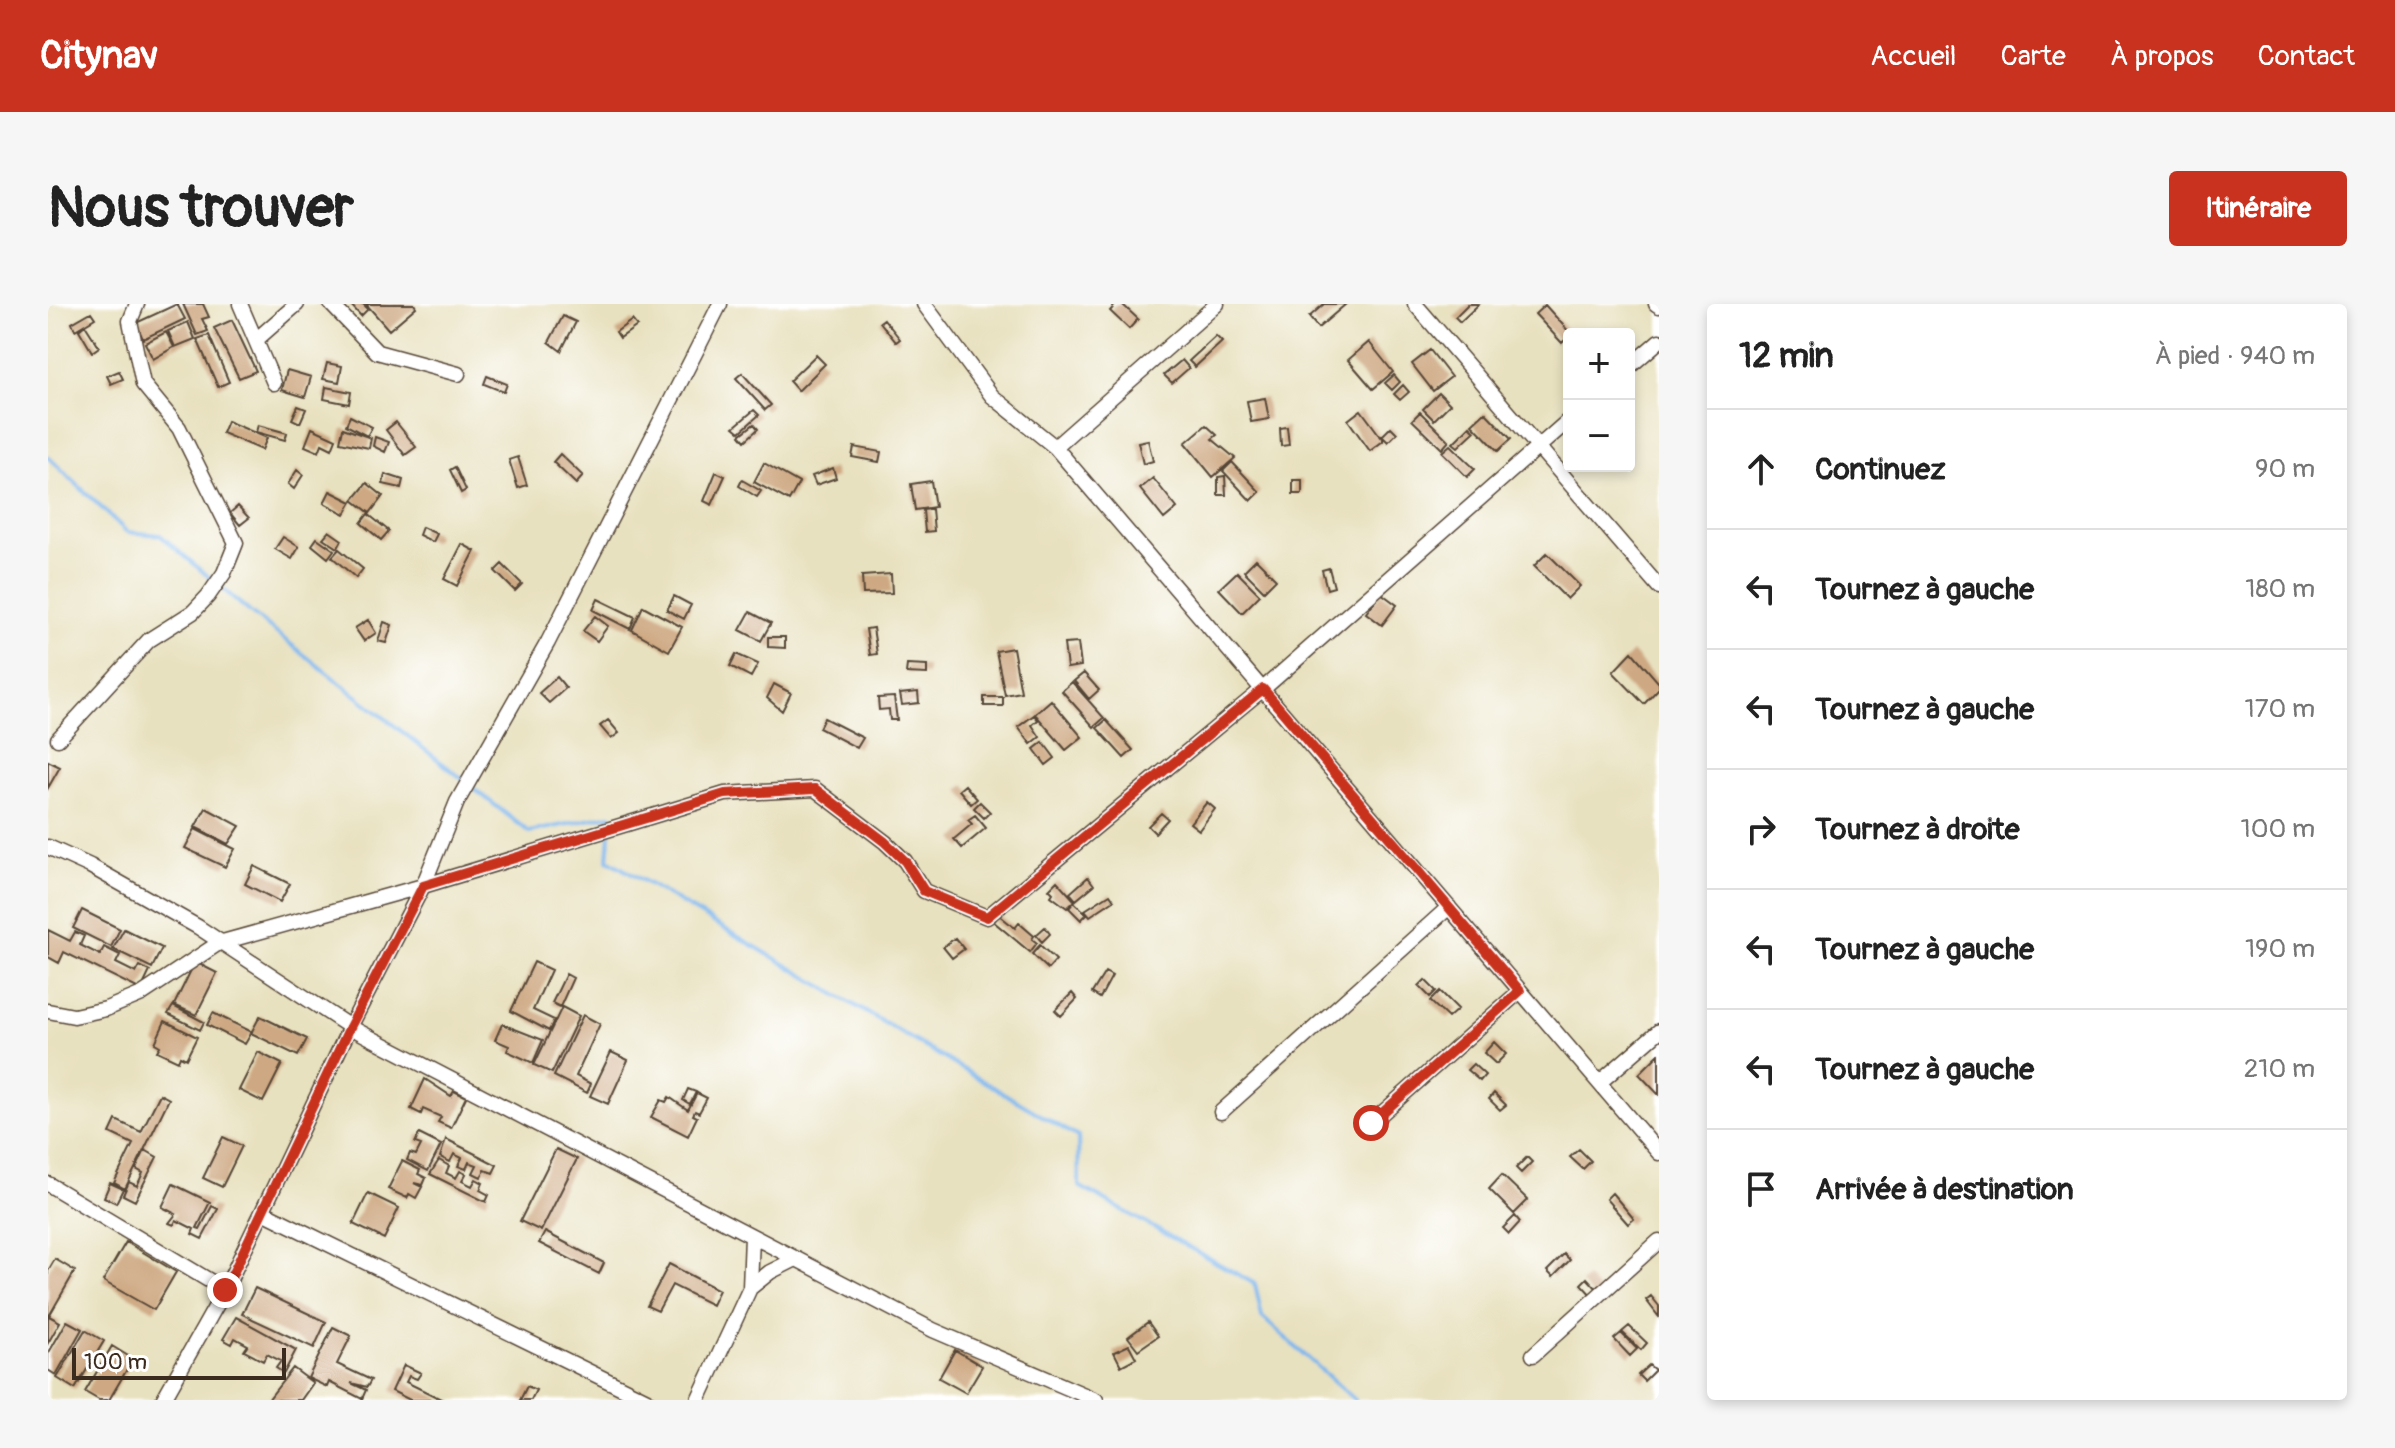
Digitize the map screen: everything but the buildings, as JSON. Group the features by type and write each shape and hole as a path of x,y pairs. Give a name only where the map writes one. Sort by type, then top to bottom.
{"street":[{"path":"58,739 149,640 193,612 208,596 224,573 236,543 234,532 210,494 179,428 143,384 130,321 137,304"},
{"path":"240,304 274,383"},
{"path":"256,340 297,304"},
{"path":"163,1400 225,1290 350,1027 423,886 457,802 548,642 720,304"},
{"path":"924,304 992,396 1055,447 1659,1153"},
{"path":"1055,447 1217,304"},
{"path":"1415,304 1659,587"},
{"path":"334,305 377,352 458,374"},
{"path":"1635,362 1659,341"},
{"path":"48,1011 74,1016 106,1009 142,994 219,943 423,886 725,794 815,789 885,842 905,861 924,891 987,917 1263,689 1563,425"},
{"path":"48,847 130,889 350,1027 933,1330 1096,1400"},
{"path":"1221,1112 1449,907"},
{"path":"1371,1123 1520,991"},
{"path":"1599,1083 1659,1031"},
{"path":"48,1184 225,1290"},
{"path":"263,1212 647,1400"},
{"path":"698,1400 750,1288 752,1236"},
{"path":"1533,1355 1659,1241"},
{"path":"750,1288 770,1272 796,1259"}],"waterway":[{"path":"48,457 127,532 160,535 251,613 465,781"},
{"path":"472,787 529,832 611,815 610,825"},
{"path":"610,834 608,860 1078,1137 1079,1186 1255,1284 1262,1317 1355,1400"}],"route":[{"path":"225,1290 350,1027 423,886 725,794 815,789 885,842 905,861 924,891 938,894 987,917 1263,689 1520,991 1371,1123"}]}
